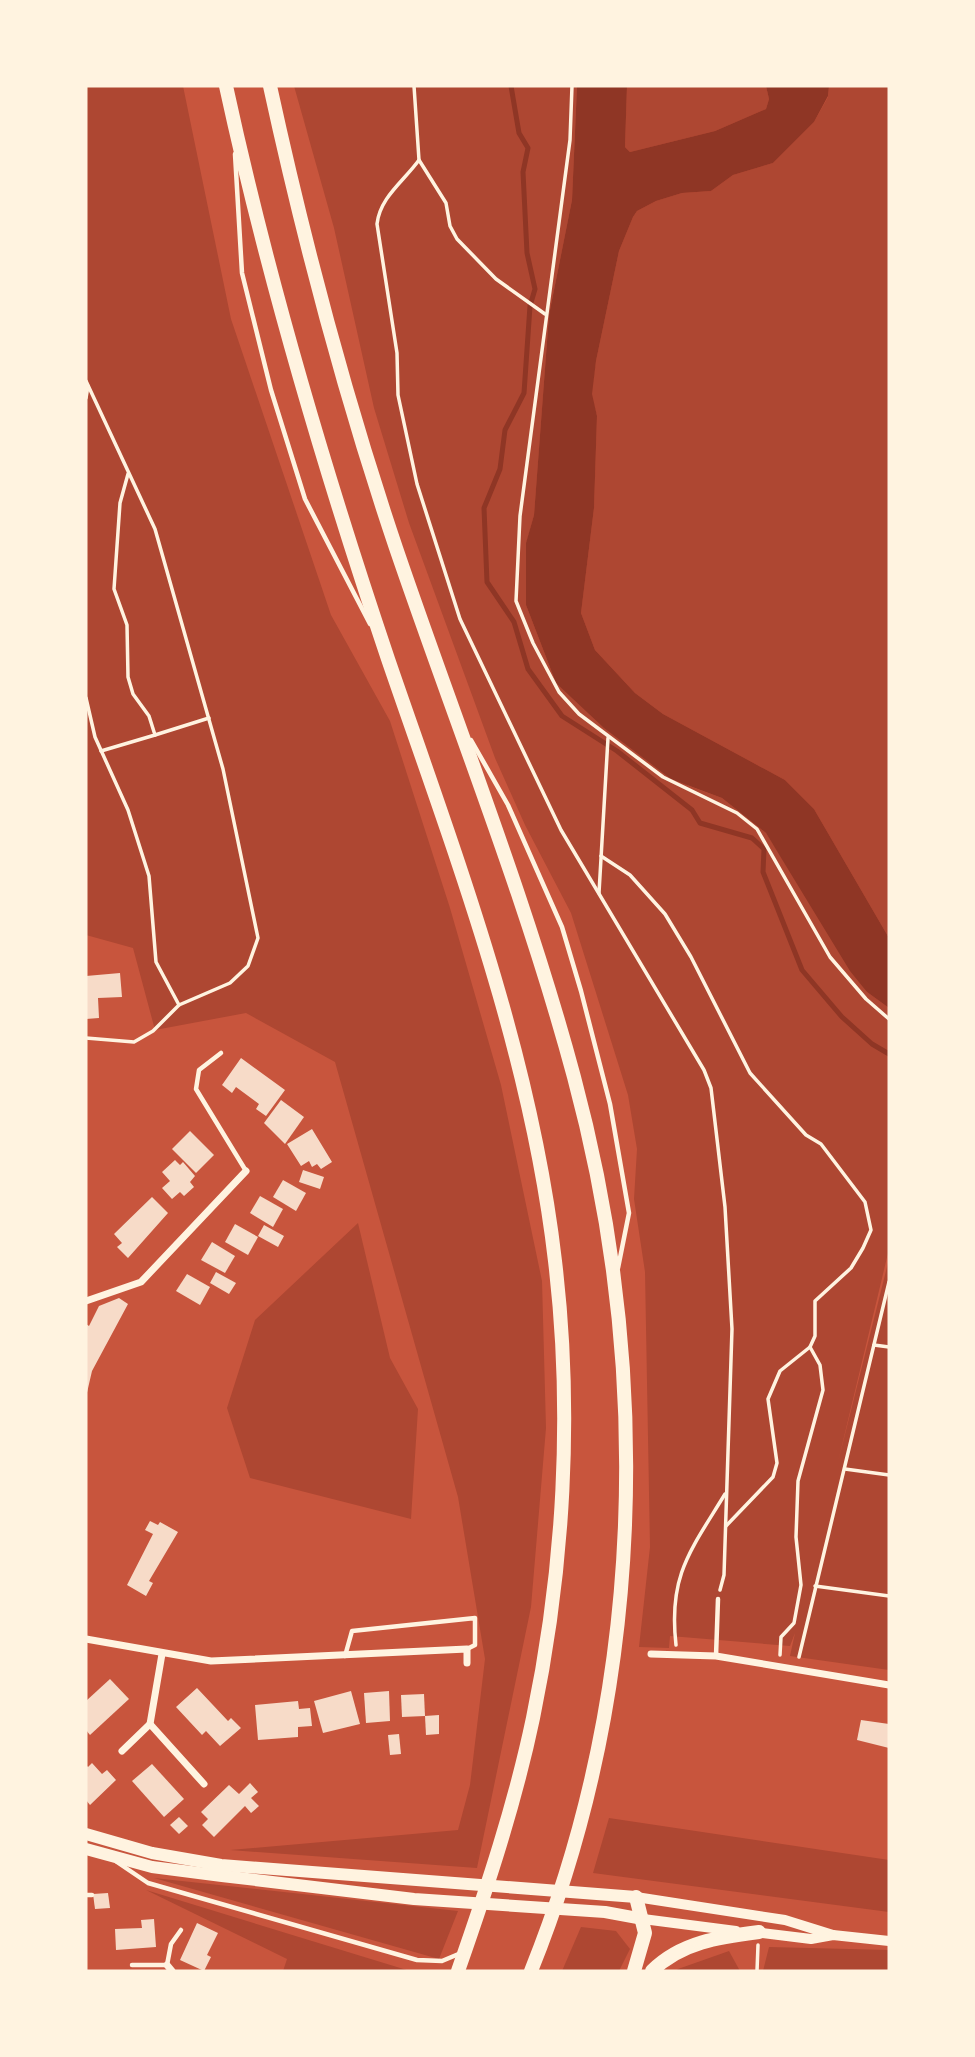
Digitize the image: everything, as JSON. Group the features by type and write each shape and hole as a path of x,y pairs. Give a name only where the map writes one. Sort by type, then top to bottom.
{"highway":[{"path":"226,86 284,320 388,659 456,849 513,1041 542,1173 556,1262 562,1353 562,1493 556,1574 545,1649 517,1784 458,1971"},
{"path":"270,86 318,290 374,481 543,972 574,1078 598,1185 615,1282 625,1379 627,1454 626,1532 619,1620 591,1783 570,1860 531,1971"},
{"path":"634,1971 645,1933 636,1897"},
{"path":"652,1971 684,1949 716,1937 759,1932"}],"main road":[{"path":"86,1837 152,1853 221,1865 636,1897"},
{"path":"86,1849 152,1867 414,1899 604,1912 643,1919"}],"street":[{"path":"86,1301 141,1282 246,1171"},
{"path":"86,1639 211,1661 467,1649 467,1663"},
{"path":"122,1751 150,1724 162,1654"},
{"path":"651,1654 716,1657 779,1665 889,1685"},
{"path":"150,1724 204,1784"},
{"path":"636,1897 785,1920 833,1935 889,1941"},
{"path":"643,1919 811,1939 833,1935"}],"lane":[{"path":"233,115 242,273 271,390 305,499 388,659"},
{"path":"451,706 508,805 562,927 577,978 610,1104 629,1213 615,1282"},
{"path":"220,1053 199,1070 197,1088 246,1171"},
{"path":"716,1657 718,1599"},
{"path":"345,1656 352,1632 475,1618 475,1645 467,1649"},
{"path":"86,1837 148,1883 417,1960 442,1961 465,1952"},
{"path":"132,1965 169,1968 171,1944 180,1930"}],"path":[{"path":"414,86 419,160 446,203 450,226 457,239 471,256 505,286 545,314"},
{"path":"572,86 570,140 520,516 516,601 533,643 559,692 579,714 608,738 663,776 737,813 757,829 830,957 866,999 889,1019"},
{"path":"419,160 386,198 378,211 377,224 397,353 398,395 417,484 460,619 561,830 704,1070 711,1088 725,1207 732,1329 724,1575 718,1599"},
{"path":"86,381 155,529 223,769 258,938 248,967 230,983 178,1005 153,1031 134,1042 86,1038"},
{"path":"86,398 88,386"},
{"path":"128,472 120,503 114,589 127,625 128,677 133,694 149,716 155,735"},
{"path":"86,698 94,737 128,810 149,876 156,962 178,1005"},
{"path":"101,751 209,718"},
{"path":"599,895 608,738"},
{"path":"601,856 630,875 665,914 691,957 750,1073 806,1135 821,1144 864,1202 871,1230 851,1268 816,1301 815,1336 810,1348 780,1371 768,1399 775,1433 777,1463 773,1477 725,1527"},
{"path":"797,1669 802,1633 845,1469 889,1282"},
{"path":"874,1345 889,1347"},
{"path":"779,1665 781,1637 794,1623 801,1585 796,1537 798,1482 823,1390 820,1365 810,1348"},
{"path":"845,1469 889,1475"},
{"path":"677,1655 674,1622 679,1575 726,1493"},
{"path":"815,1586 889,1595"},
{"path":"757,1971 759,1932"}],"shaded area":[{"path":"86,86 183,86 231,319 331,615 390,721 450,908 501,1085 542,1281 546,1428 531,1607 477,1868 230,1850 458,1830 470,1785 485,1659 458,1497 335,1062 246,1013 155,1030 133,948 86,935"},
{"path":"294,86 577,86 572,200 549,315 534,515 526,544 526,605 556,683 689,786 722,798 766,833 867,992 889,1008 889,1249 838,1462 889,1259 889,1670 790,1656 795,1633 790,1646 670,1636 669,1648 639,1647 650,1547 645,1272 634,1199 637,1149 628,1095 571,913 525,825 495,758 409,523 374,408 334,228"},
{"path":"577,86 627,86 625,147 630,152 715,131 766,109 769,99 766,86 829,86 828,96 814,122 773,163 733,175 711,191 682,193 656,201 637,211 633,217 619,251 596,361 592,394 597,416 594,508 581,613 595,650 635,693 663,714 785,780 814,809 889,938 889,1008 867,992 850,971 766,833 722,798 671,779 604,728 556,683 526,605 526,543 534,515 549,315 572,200"},
{"path":"627,86 766,86 769,99 766,109 715,131 630,152 625,147"},
{"path":"829,86 889,86 889,938 814,809 785,780 663,714 635,693 595,650 581,613 594,508 597,416 591,394 619,251 633,217 637,211 656,201 682,193 711,191 733,175 773,163 814,122 828,97"},
{"path":"358,1223 390,1358 418,1409 411,1519 250,1478 227,1408 255,1320"},
{"path":"609,1818 889,1860 889,1912 593,1873"},
{"path":"154,1878 458,1911 439,1959"},
{"path":"146,1890 410,1971 283,1971 287,1959"},
{"path":"581,1927 616,1931 630,1949 619,1971 562,1971"},
{"path":"769,1947 889,1950 889,1971 763,1971"},
{"path":"729,1951 740,1971 676,1971 678,1969"}],"building":[{"path":"120,973 122,997 98,998 99,1018 86,1019 86,976"},
{"path":"241,1058 285,1090 266,1116 256,1109 259,1104 236,1087 232,1093 222,1085"},
{"path":"281,1100 304,1117 285,1144 264,1123"},
{"path":"312,1129 332,1162 321,1169 317,1164 312,1167 309,1161 301,1166 287,1144"},
{"path":"190,1131 214,1155 196,1173 172,1149"},
{"path":"175,1160 180,1165 183,1162 195,1176 190,1182 194,1187 184,1196 180,1192 172,1199 162,1188 170,1181 162,1172"},
{"path":"303,1170 324,1177 320,1189 299,1182"},
{"path":"283,1180 306,1193 296,1211 273,1197"},
{"path":"260,1196 283,1209 273,1227 250,1213"},
{"path":"152,1197 168,1213 128,1258 117,1247 122,1243 114,1234"},
{"path":"235,1224 258,1237 248,1255 225,1242"},
{"path":"264,1225 284,1236 278,1247 258,1236"},
{"path":"212,1242 235,1256 225,1273 201,1260"},
{"path":"216,1272 236,1283 229,1294 210,1283"},
{"path":"187,1274 210,1287 200,1305 176,1291"},
{"path":"119,1298 128,1304 92,1371 86,1397 86,1324 89,1326 99,1306"},
{"path":"150,1521 158,1525 160,1522 178,1532 149,1581 153,1583 146,1596 127,1585 153,1534 145,1530"},
{"path":"110,1679 129,1699 90,1735 86,1730 86,1701"},
{"path":"197,1688 228,1721 231,1718 241,1728 220,1746 206,1731 202,1735 176,1707"},
{"path":"351,1691 360,1724 323,1733 314,1701"},
{"path":"389,1691 390,1721 366,1723 364,1693"},
{"path":"424,1694 425,1716 402,1717 401,1695"},
{"path":"298,1701 299,1709 310,1708 312,1726 298,1727 298,1737 258,1740 255,1705"},
{"path":"439,1715 439,1734 426,1735 425,1716"},
{"path":"861,1720 889,1724 889,1748 857,1740"},
{"path":"399,1734 401,1754 390,1755 388,1735"},
{"path":"92,1763 102,1774 107,1770 116,1780 90,1805 86,1800 86,1765 88,1767"},
{"path":"152,1764 184,1799 164,1817 132,1781"},
{"path":"250,1783 258,1792 251,1798 259,1806 251,1813 245,1806 214,1837 202,1825 208,1819 201,1812 229,1785 239,1794"},
{"path":"179,1817 188,1826 179,1834 170,1825"},
{"path":"108,1893 110,1908 95,1909 93,1894"},
{"path":"154,1919 156,1947 116,1950 115,1929 142,1928 141,1920"},
{"path":"197,1923 218,1933 207,1955 211,1957 204,1971 180,1960"}],"waterway":[{"path":"511,86 519,133 528,148 523,172 527,253 535,289 530,306 524,393 505,430 500,469 484,508 487,582 514,622 528,669 562,716 617,751 692,810 700,823 752,838 764,849 763,872 802,970 842,1017 872,1044 889,1054"}]}
